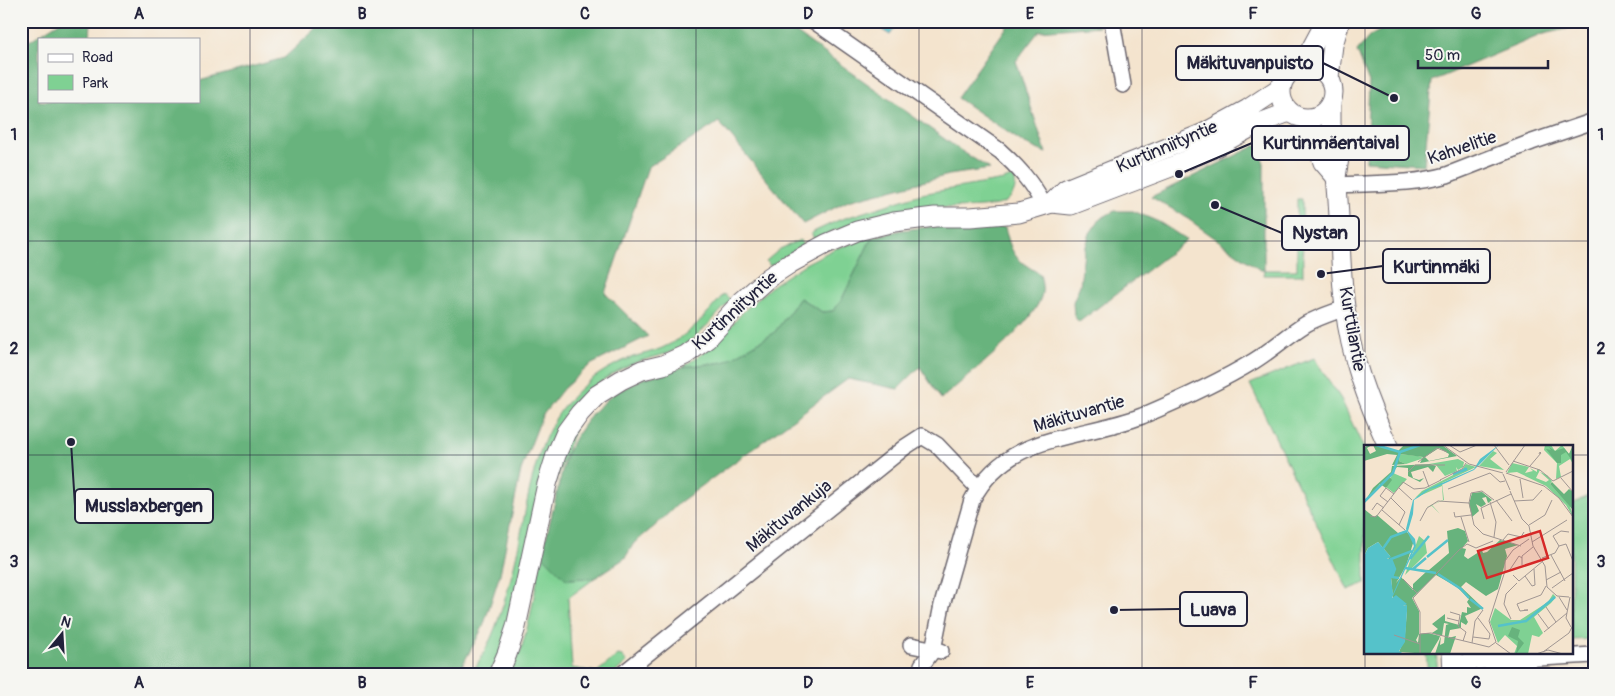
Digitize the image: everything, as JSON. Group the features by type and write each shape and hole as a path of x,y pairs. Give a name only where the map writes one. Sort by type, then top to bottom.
{"street":[{"path":"814,21 1000,151 1016,166 1048,204"},
{"path":"1112,21 1123,85"},
{"path":"1326,21 1302,66 1288,74 1281,88 1284,105 1295,116 1308,119 1321,114 1330,104 1333,90 1329,77 1333,45 1340,21"},
{"path":"1302,66 1317,68 1329,77"},
{"name":"Kurtinniityntie","path":"1048,204 1066,189 1204,133 1281,88"},
{"name":"Kurttilantie","path":"1330,104 1331,125 1339,158 1336,181 1345,308 1357,367 1374,416 1388,445"},
{"name":"Kurtinniityntie","path":"498,675 508,654 516,628 547,484 556,455 566,432 597,395 642,370 685,356 706,339 742,301 768,278 791,262 826,244 857,232 894,222 935,217 970,217 1019,213 1048,204 1071,205 1212,149 1257,124 1289,112"},
{"path":"1308,119 1323,162 1336,181"},
{"name":"Kahvelitie","path":"1336,181 1402,182 1433,179 1541,138 1594,121"},
{"name":"Mäkituvantie","path":"922,666 938,650 942,605 972,500 978,488 998,466 1015,454 1051,439 1128,420 1212,385 1254,361 1307,324 1345,308"},
{"name":"Mäkituvankuja","path":"621,675 897,453 922,436 937,445 978,488"},
{"path":"911,645 938,650"},
{"path":"1452,663 1594,654"}],"green space":[{"path":"61,21 91,21 90,38 38,38 38,102 200,102 200,81 284,58 319,26 350,21 780,21 960,150 990,169 949,175 848,201 803,224 719,122 648,167 605,293 648,336 590,365 563,389 542,416 521,470 500,574 483,627 457,675 21,675 21,46"},
{"path":"1011,21 1099,21 1099,26 1039,31 1016,61 1046,153 1025,144 957,98"},
{"path":"1395,21 1594,21 1594,23 1543,34 1432,81 1424,165 1366,161 1369,82 1357,51 1370,36 1393,24"},
{"path":"1257,145 1264,163 1264,270 1260,270 1181,214 1151,197"},
{"path":"1014,176 1015,187 1013,194 1008,200 998,205 906,211 866,220 814,239 811,233 839,220 921,194 1004,180"},
{"path":"1297,199 1302,199 1303,275 1263,275 1264,270 1297,270"},
{"path":"1114,211 1133,211 1159,222 1187,240 1079,322 1074,316 1073,302 1080,285 1084,253 1090,233 1100,219"},
{"path":"938,226 1005,227 1016,256 1040,274 1042,288 1037,305 1015,334 941,399 920,367 898,389 848,379 680,502 634,543 625,558 595,578 566,579 542,555 566,455 592,413 613,394 642,379 683,367 725,362 774,333 800,298 822,312 833,311 841,301 872,237 902,230"},
{"path":"872,237 841,301 833,311 822,312 800,298 774,333 725,362 683,367 714,345 744,311 774,284 805,264 834,249"},
{"path":"800,240 803,245 770,266 766,261 780,249"},
{"path":"724,294 731,300 708,325 681,347 624,368 588,391 516,593 499,658 488,675 471,675 491,638 507,593 532,478 546,436 557,417 570,399 591,379 616,364 655,351 680,338 696,325"},
{"path":"1314,358 1341,399 1364,449 1364,583 1348,590 1250,384"},
{"path":"1594,494 1594,639 1572,640 1572,504"},
{"path":"542,555 566,579 595,578 568,598 572,668 597,672 618,655 622,656 627,662 612,675 508,675 521,650 530,617"},
{"path":"1426,654 1436,654 1438,675 1428,675"}],"water":[{"path":"873,21 890,21 896,26 890,35 872,23"}],"place":[{"name":"Mäkituvanpuisto","path":"1394,98"},
{"name":"Kurtinmäentaival","path":"1179,174"},
{"name":"Nystan","path":"1215,205"},
{"name":"Kurtinmäki","path":"1321,274"},
{"name":"Musslaxbergen","path":"71,442"},
{"name":"Luava","path":"1114,610"}]}
